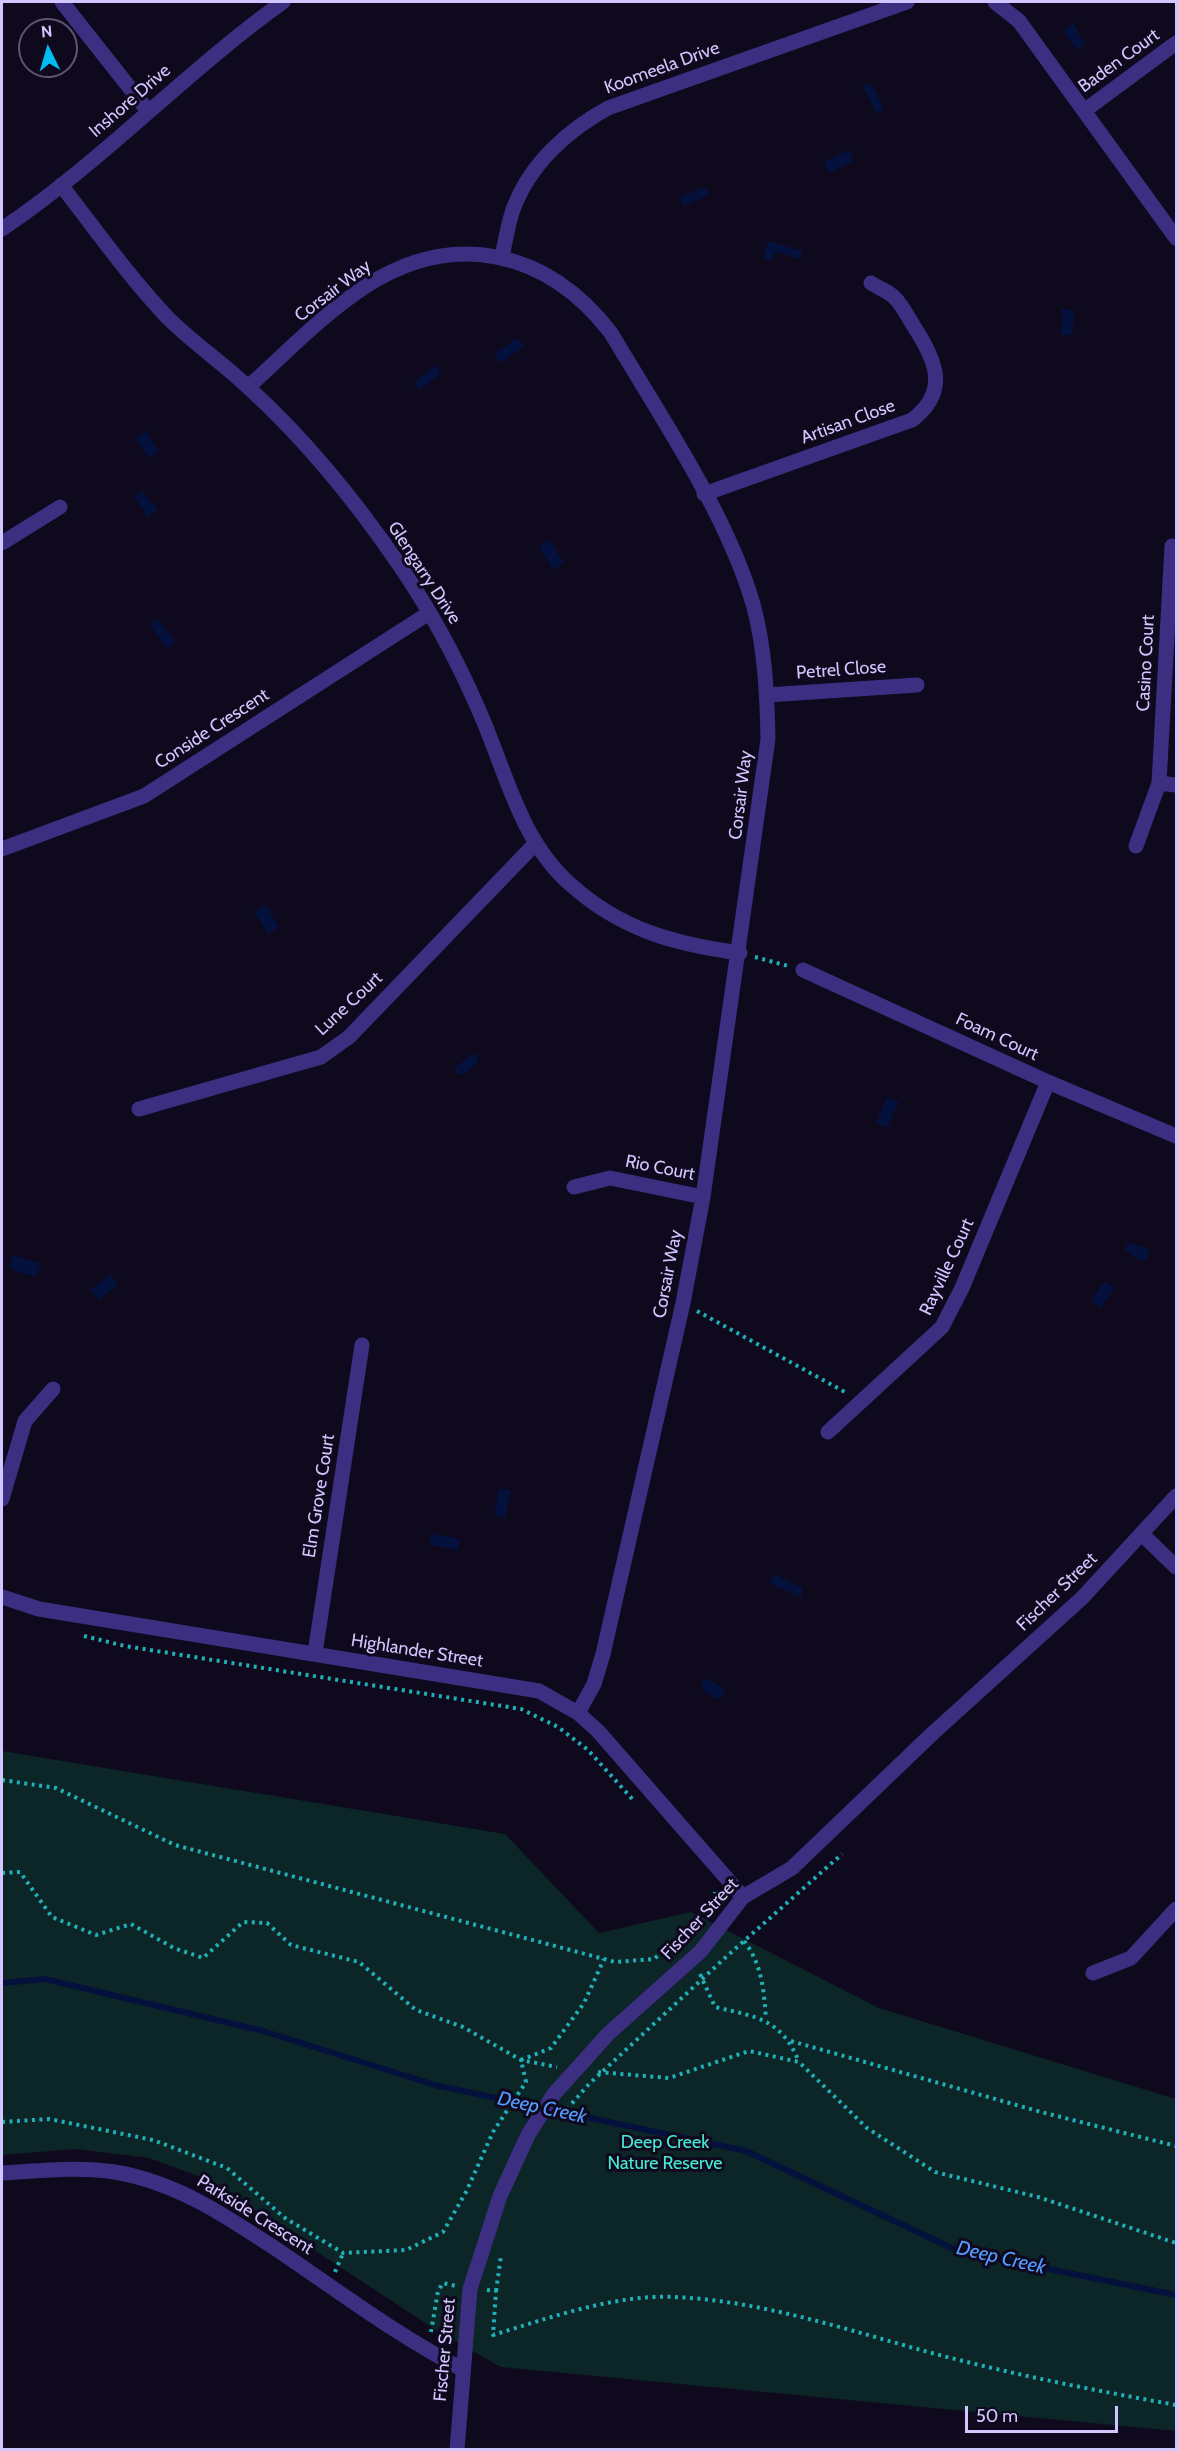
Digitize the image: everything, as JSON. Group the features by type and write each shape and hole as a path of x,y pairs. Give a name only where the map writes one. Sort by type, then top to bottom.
{"street":[{"path":"62,2 148,111"},
{"name":"Inshore Drive","path":"2,229 61,185 283,2"},
{"name":"Koomeela Drive","path":"502,256 514,208 525,185 540,163 585,121 608,108 907,2"},
{"path":"995,2 1019,21 1176,238"},
{"name":"Baden Court","path":"1084,111 1176,43"},
{"name":"Glengarry Drive","path":"61,185 139,286 169,318 248,387 326,470 370,524 429,613 478,707 535,844 569,883 616,917 644,932 674,942 740,953"},
{"name":"Corsair Way","path":"248,387 332,313 365,287 388,274 413,263 442,257 472,254 502,256 551,278 594,311 611,333 705,494 723,530 753,604 768,695 768,739 740,953 703,1197 683,1303 603,1654 594,1684 579,1713"},
{"name":"Artisan Close","path":"705,494 912,420 925,409 933,395 936,380 929,349 895,297 871,284"},
{"path":"2,543 60,507"},
{"name":"Casino Court","path":"1136,846 1159,783 1172,546"},
{"name":"Conside Crescent","path":"2,849 144,796 429,613"},
{"name":"Petrel Close","path":"768,695 917,685"},
{"path":"1159,783 1176,784"},
{"name":"Lune Court","path":"139,1109 321,1057 349,1037 535,844"},
{"name":"Foam Court","path":"803,970 1048,1082 1176,1136"},
{"name":"Rayville Court","path":"828,1432 942,1327 962,1288 1048,1082"},
{"name":"Rio Court","path":"574,1187 610,1178 703,1197"},
{"name":"Elm Grove Court","path":"315,1653 362,1345"},
{"path":"2,1499 25,1421 53,1389"},
{"name":"Fischer Street","path":"457,2450 470,2289 500,2196 537,2120 553,2096 608,2034 701,1951 743,1897 792,1868 933,1733 1082,1598 1143,1535 1176,1496"},
{"path":"1143,1535 1176,1567"},
{"name":"Highlander Street","path":"2,1597 39,1609 539,1691 579,1713 598,1731 743,1897"},
{"path":"1093,1973 1131,1958 1176,1909"},
{"name":"Parkside Crescent","path":"2,2173 77,2169 114,2172 148,2180 186,2193 224,2214 425,2350 462,2369"}],"path":[{"path":"740,953 803,970"},
{"path":"683,1303 862,1401"},
{"path":"80,1635 125,1646 521,1709 558,1727 588,1750 644,1811"},
{"path":"2,1780 56,1788 174,1845 615,1962 654,1959 712,1907 717,1880 722,1874"},
{"path":"559,2118 589,2084 842,1854"},
{"path":"744,1941 756,1955 764,1989 766,2019"},
{"path":"671,1944 704,1978 715,2007 766,2019 790,2041 799,2062"},
{"path":"2,2122 49,2119 153,2140 227,2168 285,2218 343,2253 406,2250 443,2232 466,2192 493,2132 526,2082 521,2060 551,2048 584,2003 604,1959"},
{"path":"790,2041 1030,2109 1176,2146"},
{"path":"502,2245 493,2335 608,2303 683,2298 735,2304 830,2324 1040,2380 1176,2405"},
{"path":"425,2350 436,2314 438,2291 443,2283 470,2289 496,2291"}],"green space":[{"name":"Deep Creek Nature Reserve","path":"2,1751 505,1834 599,1933 691,1912 879,2008 1176,2099 1176,2431 501,2367 439,2332 206,2179 149,2158 76,2149 2,2155"}],"shaded area":[{"path":"1073,23 1085,44 1077,50 1063,31"},
{"path":"871,83 884,109 876,113 863,87"},
{"path":"849,150 854,161 829,173 824,162"},
{"path":"705,187 709,195 684,206 679,197"},
{"path":"768,241 802,251 800,259 775,252 772,261 763,259"},
{"path":"1061,308 1074,311 1072,335 1060,335 1063,319"},
{"path":"518,338 524,347 500,363 494,353"},
{"path":"435,365 441,373 420,390 414,383"},
{"path":"146,431 159,451 149,458 135,438"},
{"path":"142,491 158,510 148,517 134,497"},
{"path":"550,540 564,563 553,570 539,547"},
{"path":"159,620 174,640 171,647 165,647 151,626 153,621"},
{"path":"266,905 279,927 268,934 254,912"},
{"path":"472,1054 477,1055 478,1062 462,1075 456,1073 456,1067"},
{"path":"887,1097 899,1102 887,1128 876,1123"},
{"path":"1128,1242 1150,1250 1146,1261 1130,1256 1131,1253 1124,1251"},
{"path":"13,1255 41,1264 36,1277 12,1270 9,1265"},
{"path":"110,1274 118,1284 99,1300 91,1290"},
{"path":"1104,1281 1115,1288 1101,1308 1091,1301"},
{"path":"499,1488 511,1491 505,1517 499,1518 494,1514"},
{"path":"431,1534 460,1539 458,1550 429,1545"},
{"path":"773,1574 803,1588 801,1597 772,1585 770,1582"},
{"path":"708,1679 724,1688 723,1696 717,1699 701,1689 702,1682"}],"waterway":[{"name":"Deep Creek","path":"2,1983 45,1979 263,2031 435,2085 746,2151 956,2250 1176,2295"}]}
